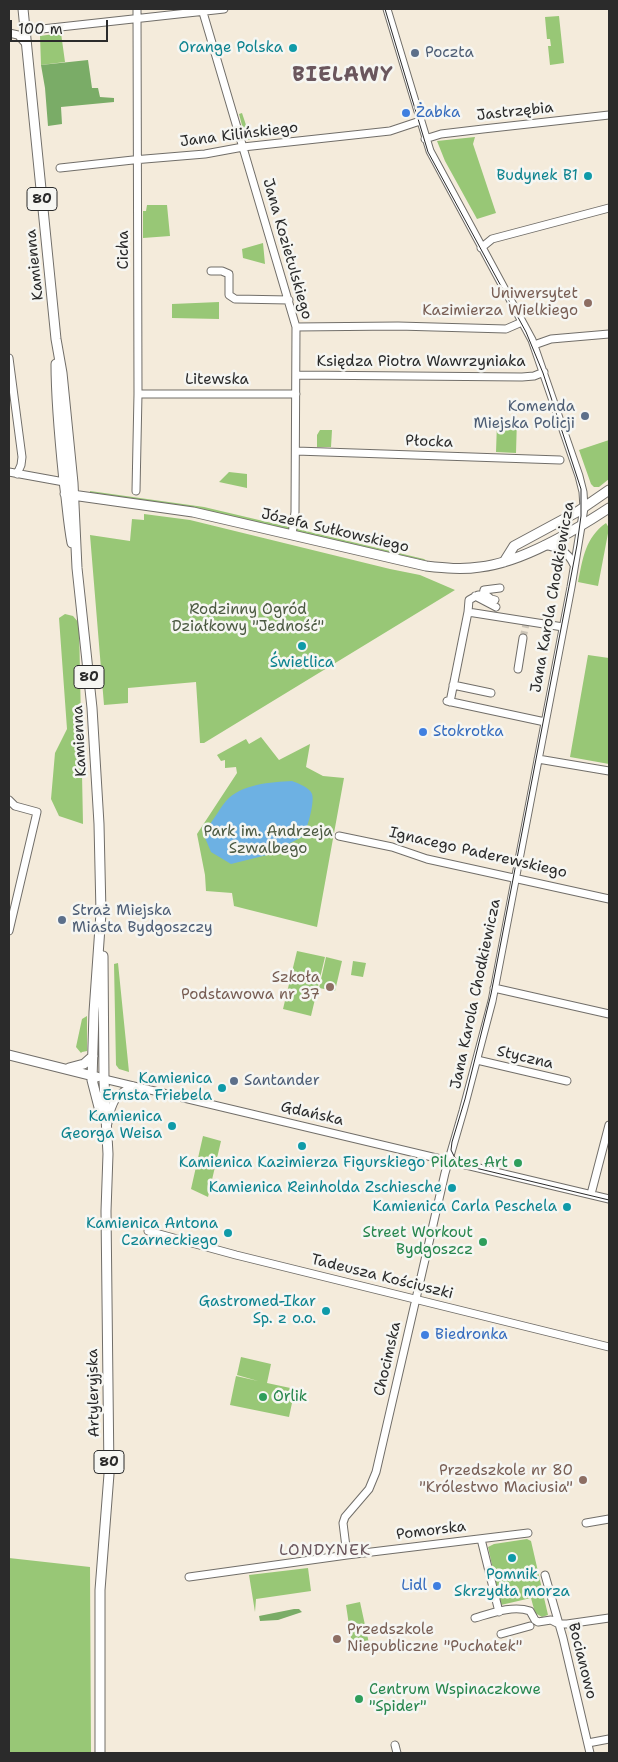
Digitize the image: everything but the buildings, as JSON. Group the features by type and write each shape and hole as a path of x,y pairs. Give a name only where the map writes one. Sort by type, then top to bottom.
{"main road":[{"name":"Kamienna","path":"23,9 56,339 62,374 69,482"},
{"name":"80","path":"69,482 69,494"},
{"path":"504,562 514,546 584,508 609,490"},
{"name":"Kamienna","path":"69,494 92,708 100,842 104,977 104,1079"},
{"name":"Józefa Sułkowskiego","path":"69,494 192,512 442,568 481,567 504,562 525,554 609,508"},
{"name":"Kamienna","path":"92,1076 94,1012 101,913"},
{"name":"Gdańska","path":"9,1055 104,1079"},
{"path":"67,1069 84,1064 93,1056"},
{"name":"Artyleryjska","path":"92,1076 99,1107 107,1123"},
{"name":"Artyleryjska","path":"101,1751 100,1590 109,1474 106,1218 107,1123 104,1079"}],"street":[{"name":"Cicha","path":"136,491 138,394 137,9"},
{"path":"42,29 224,9"},
{"name":"Jana Karola Chodkiewicza","path":"387,9 431,154 534,345 579,476 584,508 494,988 448,1160"},
{"name":"Jana Kozietulskiego","path":"202,10 296,327 295,512 292,535"},
{"path":"9,33 21,37 27,46"},
{"name":"Jastrzębia","path":"425,139 441,134 609,115"},
{"name":"Jana Kilińskiego","path":"60,168 205,154 243,147 390,130 420,121"},
{"path":"481,248 492,239 609,208"},
{"path":"211,271 229,274 229,295 235,299 289,300"},
{"path":"296,327 398,326 506,329 522,322"},
{"path":"534,345 556,338 609,334"},
{"path":"9,358 22,457 17,474"},
{"name":"Księdza Piotra Wawrzyniaka","path":"297,375 534,376 544,372"},
{"name":"Litewska","path":"138,394 296,394"},
{"name":"Płocka","path":"296,451 560,460"},
{"path":"9,472 69,482"},
{"path":"544,544 566,551 574,565"},
{"path":"484,595 484,590 500,588"},
{"path":"475,596 495,603 484,595 475,596 469,600 448,701 545,722"},
{"path":"468,612 563,627"},
{"path":"518,669 523,638"},
{"path":"453,684 491,693"},
{"path":"538,759 609,771"},
{"path":"9,800 15,806 37,812 10,919 9,931"},
{"name":"Ignacego Paderewskiego","path":"339,836 392,847 427,859 609,899"},
{"path":"494,988 609,1014"},
{"name":"Styczna","path":"476,1060 567,1081"},
{"path":"545,1086 547,1077"},
{"name":"Gdańska","path":"104,1079 609,1199"},
{"path":"107,1123 114,1100 122,1092 134,1086"},
{"path":"591,1194 609,1126"},
{"name":"Chocimska","path":"347,1555 343,1523 350,1509 369,1489 376,1472 448,1160"},
{"name":"Tadeusza Kościuszki","path":"148,1231 416,1300 609,1347"},
{"path":"586,1523 609,1520"},
{"name":"Pomorska","path":"189,1577 528,1533"},
{"path":"481,1539 499,1612"},
{"name":"Bocianowo","path":"545,1575 559,1624 590,1753"},
{"path":"475,1618 522,1608 530,1611 538,1622 551,1620 559,1624 609,1618"},
{"path":"501,1634 530,1626"},
{"path":"588,1742 609,1739"},
{"path":"395,1745 397,1753"}],"green space":[{"path":"559,16 564,63 550,65 548,46 551,46 550,39 547,39 545,17"},
{"path":"61,33 65,62 41,65 40,36"},
{"path":"88,60 92,88 98,88 100,97 114,98 114,102 61,107 62,124 48,126 41,65"},
{"path":"242,113 249,134 260,132 262,138 246,140 239,114"},
{"path":"475,137 473,144 496,213 477,219 445,161 437,141"},
{"path":"147,205 167,205 170,236 143,238 143,211 146,211"},
{"path":"263,243 265,264 243,258 242,249"},
{"path":"219,302 219,319 172,318 172,304"},
{"path":"502,418 517,418 516,453 496,452 497,423 501,423"},
{"path":"320,430 332,430 331,447 317,447 317,435"},
{"path":"609,440 609,479 599,487 594,487 591,484 579,450"},
{"path":"229,472 247,474 247,488 219,482"},
{"path":"90,491 204,507 427,561 198,509 90,494"},
{"name":"Rodzinny Ogród Działkowy \"Jedność\"","path":"144,514 190,520 420,575 455,590 204,743 200,743 196,682 128,688 128,703 104,705 90,535 130,541 132,519 144,520"},
{"path":"606,523 609,528 598,586 578,582 589,542 593,535"},
{"path":"65,614 73,616 79,623 83,824 59,816 51,799 55,753 67,729 59,618"},
{"path":"588,655 609,658 609,764 570,757"},
{"name":"Park im. Andrzeja Szwalbego","path":"261,737 279,760 310,744 306,767 323,776 344,778 317,927 234,906 232,893 206,891 205,875 197,834 237,773 236,767 225,768 225,760 221,761 217,755 246,739 249,744"},
{"path":"297,951 325,957 311,1016 283,1009"},
{"path":"326,957 342,961 335,991 319,988"},
{"path":"353,961 366,963 363,977 351,975"},
{"path":"118,963 129,1072 119,1069 116,1065 114,964"},
{"path":"87,1016 87,1051 81,1053 76,1047 82,1019"},
{"path":"203,1136 221,1141 208,1197 191,1189"},
{"name":"Orlik","path":"241,1357 271,1364 267,1383 295,1389 289,1417 230,1405 236,1376 258,1381 237,1375"},
{"path":"527,1539 531,1541 548,1615 542,1617 535,1613 531,1598 501,1605 488,1547 494,1544"},
{"path":"9,1558 90,1567 91,1753 9,1753"},
{"path":"308,1568 311,1591 256,1599 255,1612 249,1575"},
{"path":"360,1602 370,1648 353,1652 346,1605"},
{"path":"299,1609 302,1612 278,1620 260,1621 259,1616"}],"water":[{"path":"292,781 311,792 313,798 310,816 302,837 267,855 231,864 211,852 203,833 232,795 248,787"}],"tunnel":[{"path":"523,638 526,624"}],"tram line":[{"path":"385,9 428,152 526,332 543,373 581,489 581,516 577,545 491,994 451,1150 463,1165 609,1200"}],"place":[{"name":"Orange Polska","path":"293,48"},
{"name":"Poczta","path":"415,53"},
{"name":"Żabka","path":"406,113"},
{"name":"Budynek B1","path":"588,176"},
{"name":"Uniwersytet Kazimierza Wielkiego","path":"588,303"},
{"name":"Komenda Miejska Policji","path":"585,416"},
{"name":"Świetlica","path":"302,646"},
{"name":"Stokrotka","path":"423,732"},
{"name":"Straż Miejska Miasta Bydgoszczy","path":"62,920"},
{"name":"Szkoła Podstawowa nr 37","path":"330,987"},
{"name":"Santander","path":"234,1081"},
{"name":"Kamienica Ernsta Friebela","path":"222,1088"},
{"name":"Kamienica Georga Weisa","path":"172,1126"},
{"name":"Kamienica Kazimierza Figurskiego","path":"302,1146"},
{"name":"Pilates Art","path":"518,1163"},
{"name":"Kamienica Reinholda Zschiesche","path":"452,1188"},
{"name":"Kamienica Carla Peschela","path":"567,1207"},
{"name":"Kamienica Antona Czarneckiego","path":"228,1233"},
{"name":"Street Workout Bydgoszcz","path":"483,1242"},
{"name":"Gastromed-Ikar Sp. z o.o.","path":"326,1311"},
{"name":"Biedronka","path":"425,1335"},
{"name":"Orlik","path":"263,1397"},
{"name":"Przedszkole nr 80 \"Królestwo Maciusia\"","path":"583,1480"},
{"name":"Pomnik Skrzydła morza","path":"512,1558"},
{"name":"Lidl","path":"437,1586"},
{"name":"Przedszkole Niepubliczne \"Puchatek\"","path":"337,1639"},
{"name":"Centrum Wspinaczkowe \"Spider\"","path":"359,1699"}],"district":[{"name":"BIELAWY","path":"343,76"},
{"name":"LONDYNEK","path":"325,1551"}]}
